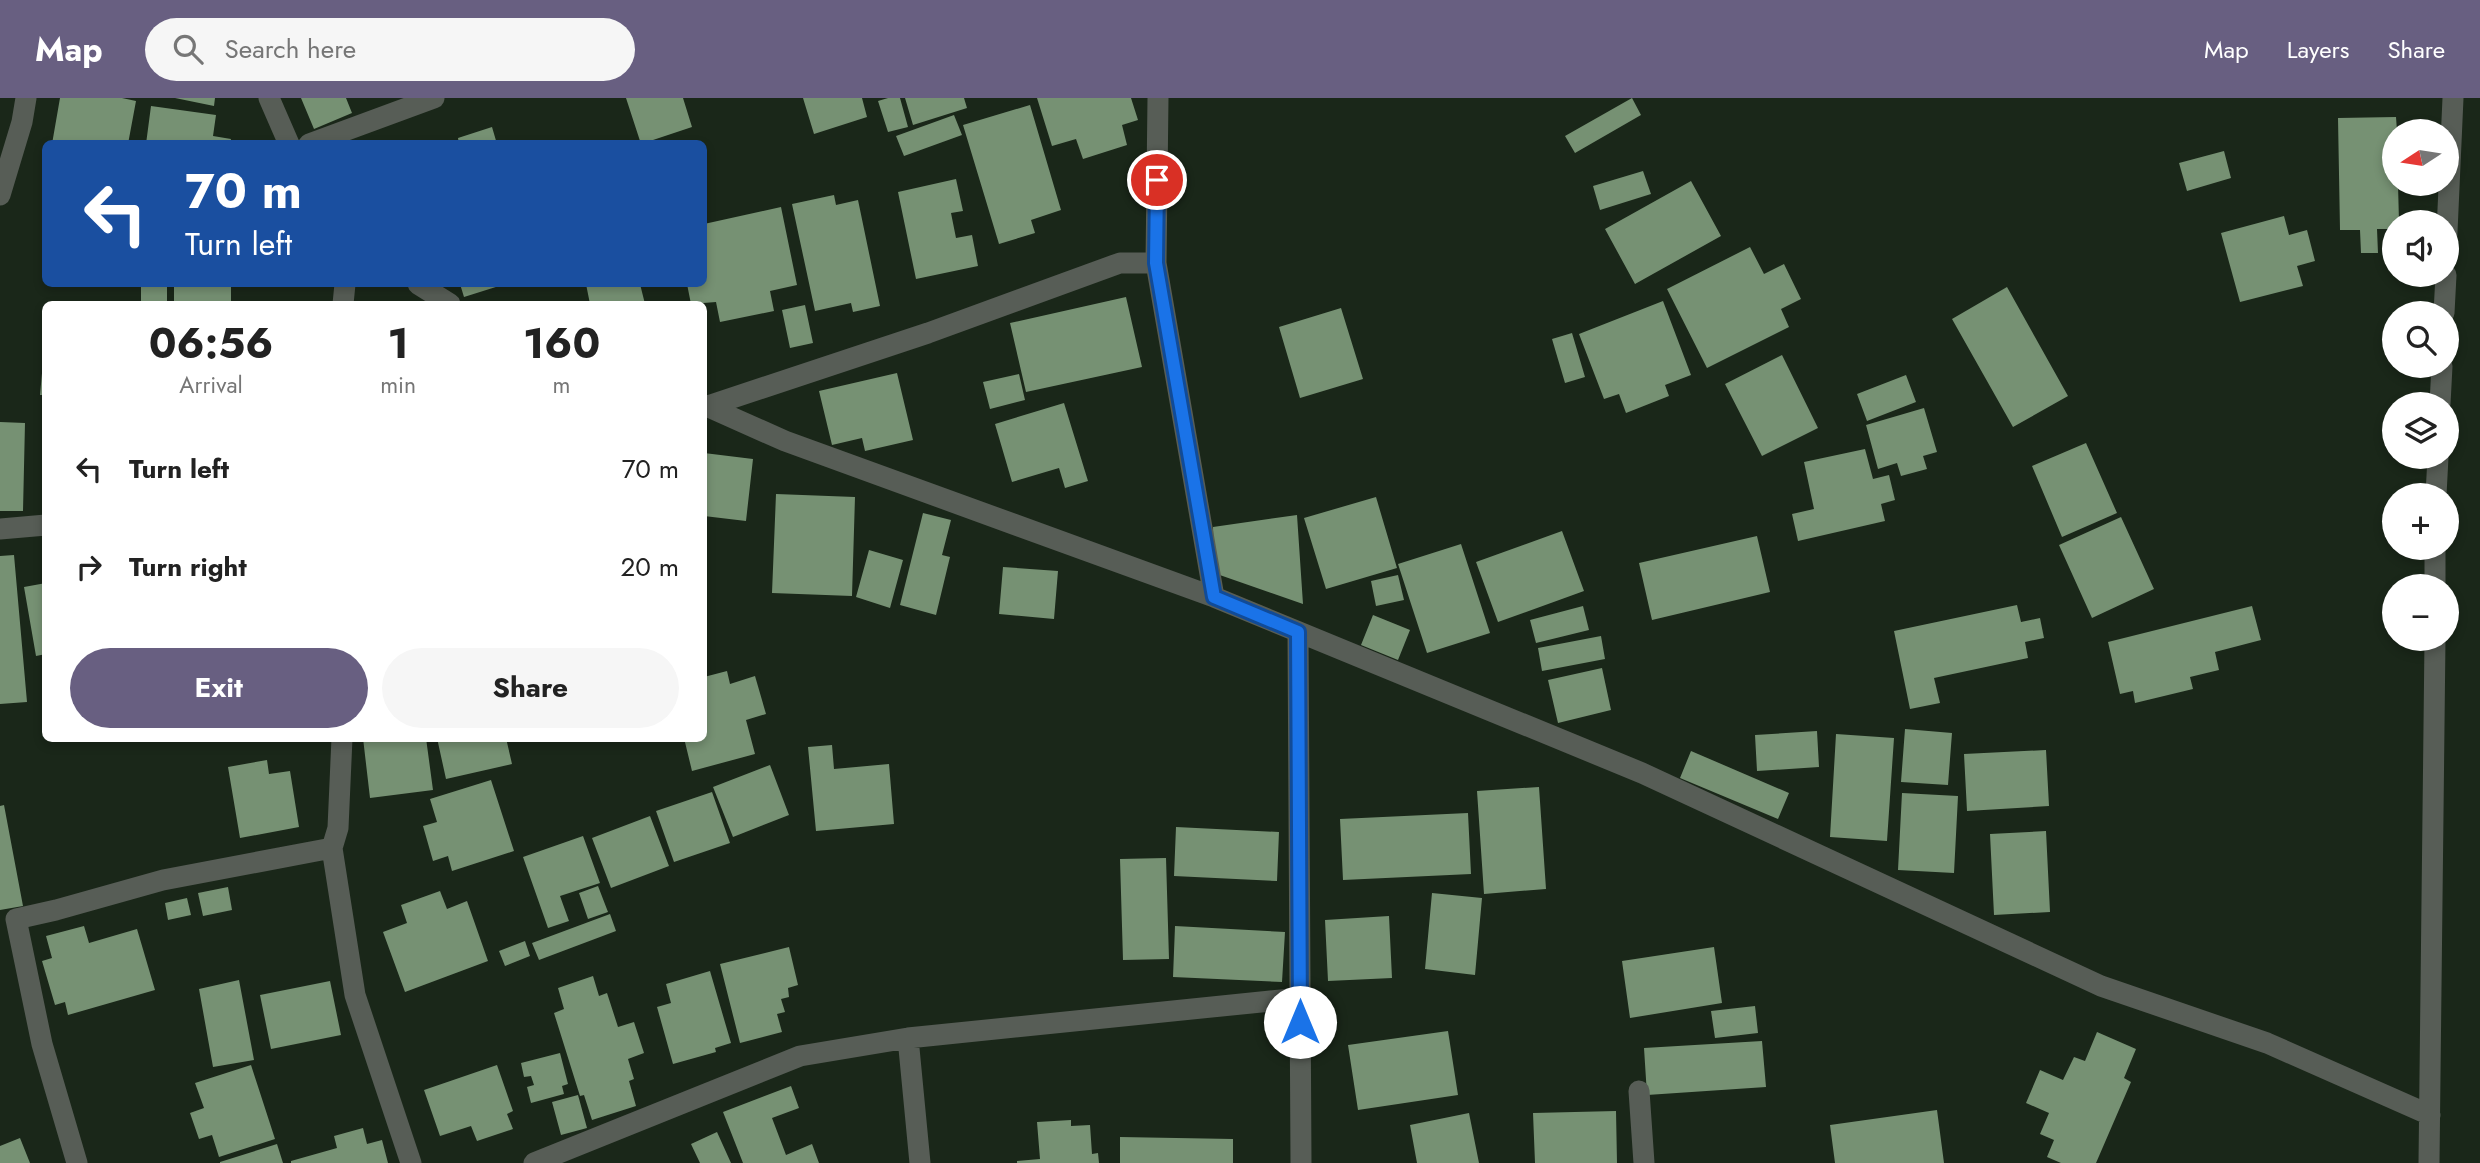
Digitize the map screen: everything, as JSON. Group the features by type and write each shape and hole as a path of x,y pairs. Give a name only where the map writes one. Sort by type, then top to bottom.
{"street":[{"path":"0,195 22,122 26,98"},
{"path":"269,98 287,140"},
{"path":"320,140 433,98"},
{"path":"1158,98 1156,263 1214,597"},
{"path":"2448,210 2453,98"},
{"path":"707,406 928,332 1120,263 1156,263"},
{"path":"423,287 445,301"},
{"path":"707,406 785,441 1214,597 1642,773 2101,986 2267,1043 2431,1115"},
{"path":"0,529 42,525"},
{"path":"1298,632 1301,1163"},
{"path":"2429,1163 2435,651"},
{"path":"342,742 338,828 332,848 355,995 411,1163"},
{"path":"77,1163 8,921 163,880 332,848"},
{"path":"534,1163 800,1056 908,1038 1300,998"},
{"path":"908,1038 920,1163"},
{"path":"1639,1091 1644,1163"}],"building":[{"path":"60,98 122,98 136,101 129,140 53,140"},
{"path":"175,98 215,98 214,106"},
{"path":"301,98 346,98 352,113 314,129"},
{"path":"626,98 683,98 692,127 653,140 640,140"},
{"path":"803,98 862,98 867,117 814,134"},
{"path":"900,98 908,127 888,132 878,101"},
{"path":"905,98 964,98 967,108 913,125"},
{"path":"1037,98 1131,98 1138,120 1122,125 1127,145 1083,159 1076,139 1052,146"},
{"path":"1632,98 1641,115 1575,153 1565,136"},
{"path":"1030,105 1061,210 1031,220 1035,233 999,244 963,125"},
{"path":"151,106 216,115 213,136 231,139 231,140 147,140"},
{"path":"954,115 962,135 904,156 896,136"},
{"path":"2396,117 2382,119 2382,196 2398,196 2399,210 2382,210 2382,229 2377,229 2378,253 2361,253 2360,230 2340,230 2338,118"},
{"path":"492,127 496,140 458,140"},
{"path":"2224,151 2231,178 2187,191 2179,163"},
{"path":"1643,171 1651,194 1600,210 1593,186"},
{"path":"956,179 963,211 951,213 956,238 972,235 978,266 916,279 898,192"},
{"path":"1691,181 1721,236 1635,284 1605,229"},
{"path":"834,195 836,205 858,200 880,306 853,312 851,303 815,311 792,204"},
{"path":"781,207 797,285 770,291 774,311 720,322 716,302 690,301 688,287 707,287 707,223"},
{"path":"2284,216 2289,235 2307,230 2315,261 2297,266 2303,286 2240,302 2221,233"},
{"path":"1750,247 1764,274 1784,264 1801,299 1781,309 1789,327 1707,368 1667,289"},
{"path":"141,287 167,287 167,301 141,301"},
{"path":"174,287 231,287 231,301 174,301"},
{"path":"461,287 496,287 464,297"},
{"path":"587,287 641,287 644,301 589,301"},
{"path":"2007,287 2068,396 2013,427 1952,319"},
{"path":"1126,297 1142,367 1026,392 1010,323"},
{"path":"1663,301 1691,375 1665,385 1669,396 1626,413 1619,394 1604,399 1579,334"},
{"path":"805,305 813,343 790,348 782,310"},
{"path":"1341,308 1363,379 1300,398 1279,327"},
{"path":"1572,333 1585,377 1565,383 1552,339"},
{"path":"1782,355 1818,428 1762,456 1725,384"},
{"path":"897,373 913,440 865,451 862,438 832,445 819,391"},
{"path":"1019,374 1025,400 990,409 983,382"},
{"path":"1906,375 1916,402 1867,421 1857,394"},
{"path":"1064,403 1088,481 1065,488 1059,468 1012,482 995,424"},
{"path":"1924,408 1937,452 1923,456 1927,469 1901,476 1897,463 1878,469 1866,425"},
{"path":"0,422 25,423 23,511 0,511"},
{"path":"2086,443 2117,513 2062,537 2032,466"},
{"path":"1865,449 1873,479 1889,475 1895,500 1881,504 1885,521 1798,541 1792,514 1814,509 1804,462"},
{"path":"707,453 753,459 746,521 707,516"},
{"path":"776,494 855,497 852,596 772,593"},
{"path":"1376,497 1397,568 1326,589 1304,518"},
{"path":"923,513 951,520 942,555 950,557 936,615 900,605"},
{"path":"1297,515 1303,604 1214,573 1213,527"},
{"path":"2121,517 2154,589 2092,618 2059,545"},
{"path":"1562,531 1584,591 1498,622 1476,562"},
{"path":"1757,536 1770,592 1652,620 1639,563"},
{"path":"1461,544 1490,633 1427,653 1398,564"},
{"path":"869,550 903,560 890,608 856,597"},
{"path":"14,555 27,702 0,704 0,556"},
{"path":"1003,567 1058,571 1054,619 999,614"},
{"path":"1398,575 1404,600 1376,606 1371,581"},
{"path":"42,584 42,655 36,656 24,587"},
{"path":"2017,605 2021,622 2040,618 2044,638 2025,642 2028,658 1934,678 1940,703 1910,709 1894,631"},
{"path":"1583,606 1589,630 1536,643 1530,620"},
{"path":"2252,606 2261,640 2215,652 2219,670 2190,677 2193,689 2135,703 2133,691 2120,694 2108,642"},
{"path":"1373,615 1410,630 1398,660 1361,645"},
{"path":"1601,636 1605,659 1542,671 1538,648"},
{"path":"1602,668 1611,710 1558,723 1548,680"},
{"path":"727,671 730,684 755,676 766,714 746,720 755,754 692,771 685,742 707,742 707,676"},
{"path":"1905,729 1952,733 1948,785 1901,782"},
{"path":"1817,731 1819,767 1757,771 1755,735"},
{"path":"1836,734 1894,738 1887,841 1830,837"},
{"path":"363,742 427,742 433,790 370,798"},
{"path":"438,742 507,742 512,764 446,779"},
{"path":"832,745 834,769 889,764 894,824 816,831 808,747"},
{"path":"2046,750 2049,806 1967,811 1964,754"},
{"path":"1691,751 1789,793 1778,819 1680,778"},
{"path":"267,760 269,774 290,771 299,827 240,838 228,767"},
{"path":"770,765 789,815 733,837 713,787"},
{"path":"491,780 514,851 452,871 448,856 433,861 423,826 437,822 430,799"},
{"path":"1539,787 1546,889 1484,894 1477,791"},
{"path":"712,792 730,843 674,862 656,811"},
{"path":"1902,793 1958,796 1954,873 1898,870"},
{"path":"4,805 23,906 0,910 0,806"},
{"path":"1468,813 1471,874 1343,880 1340,819"},
{"path":"650,816 669,866 611,888 592,838"},
{"path":"1176,827 1279,832 1277,881 1174,876"},
{"path":"2046,831 2050,912 1994,915 1990,834"},
{"path":"583,836 600,883 560,896 569,921 548,928 523,857"},
{"path":"1166,858 1169,959 1123,960 1120,859"},
{"path":"598,886 608,912 588,919 579,893"},
{"path":"228,887 232,910 203,916 198,893"},
{"path":"440,891 447,909 467,901 488,961 405,992 383,932 407,923 401,905"},
{"path":"1432,893 1482,898 1475,975 1425,969"},
{"path":"187,898 191,915 168,920 165,903"},
{"path":"610,914 616,931 539,960 532,943"},
{"path":"1389,916 1392,978 1328,981 1325,920"},
{"path":"84,926 89,943 137,929 155,990 68,1015 65,1002 55,1005 42,961 52,958 46,936"},
{"path":"1175,926 1285,932 1282,982 1173,977"},
{"path":"525,941 530,956 505,966 499,951"},
{"path":"789,947 798,985 788,988 789,997 781,999 785,1012 777,1014 782,1032 740,1043 720,964"},
{"path":"1714,947 1722,1003 1630,1018 1622,961"},
{"path":"710,971 731,1043 715,1048 716,1052 673,1064 657,1007 671,1003 666,984"},
{"path":"593,976 599,996 607,993 618,1027 634,1022 644,1053 628,1059 634,1079 629,1081 636,1106 592,1120 584,1095 580,1096 554,1013 564,1009 558,988"},
{"path":"239,980 254,1060 213,1067 199,989"},
{"path":"330,981 341,1035 271,1049 260,995"},
{"path":"1755,1006 1758,1033 1715,1038 1711,1011"},
{"path":"1448,1031 1458,1095 1358,1110 1348,1045"},
{"path":"2097,1032 2136,1049 2124,1078 2131,1082 2096,1163 2061,1163 2047,1157 2054,1140 2040,1134 2049,1113 2026,1103 2040,1070 2063,1080 2074,1057 2085,1061"},
{"path":"1762,1041 1766,1087 1647,1095 1644,1048"},
{"path":"560,1053 568,1084 562,1086 564,1094 531,1103 527,1087 534,1085 531,1076 524,1077 521,1063"},
{"path":"251,1065 275,1139 219,1157 212,1135 199,1139 190,1113 204,1108 195,1083"},
{"path":"497,1065 513,1111 507,1114 513,1129 477,1141 471,1126 440,1136 424,1090"},
{"path":"791,1086 799,1108 772,1118 786,1155 812,1144 819,1163 743,1163 723,1112"},
{"path":"578,1095 587,1128 561,1135 552,1102"},
{"path":"1937,1110 1944,1163 1835,1163 1830,1125"},
{"path":"1616,1111 1617,1163 1535,1163 1533,1113"},
{"path":"1469,1113 1479,1163 1417,1163 1410,1125"},
{"path":"1071,1120 1071,1126 1090,1125 1092,1154 1098,1153 1099,1163 1017,1163 1040,1159 1037,1122"},
{"path":"363,1128 367,1144 382,1140 388,1163 291,1163 337,1148 334,1136"},
{"path":"717,1132 731,1163 700,1163 691,1144"},
{"path":"1120,1137 1233,1139 1233,1163 1120,1163"},
{"path":"20,1138 30,1163 0,1163 0,1146"},
{"path":"277,1144 283,1163 220,1163 220,1162"}],"route":[{"path":"1157,180 1156,263 1214,597 1298,632 1300,1022"}]}
